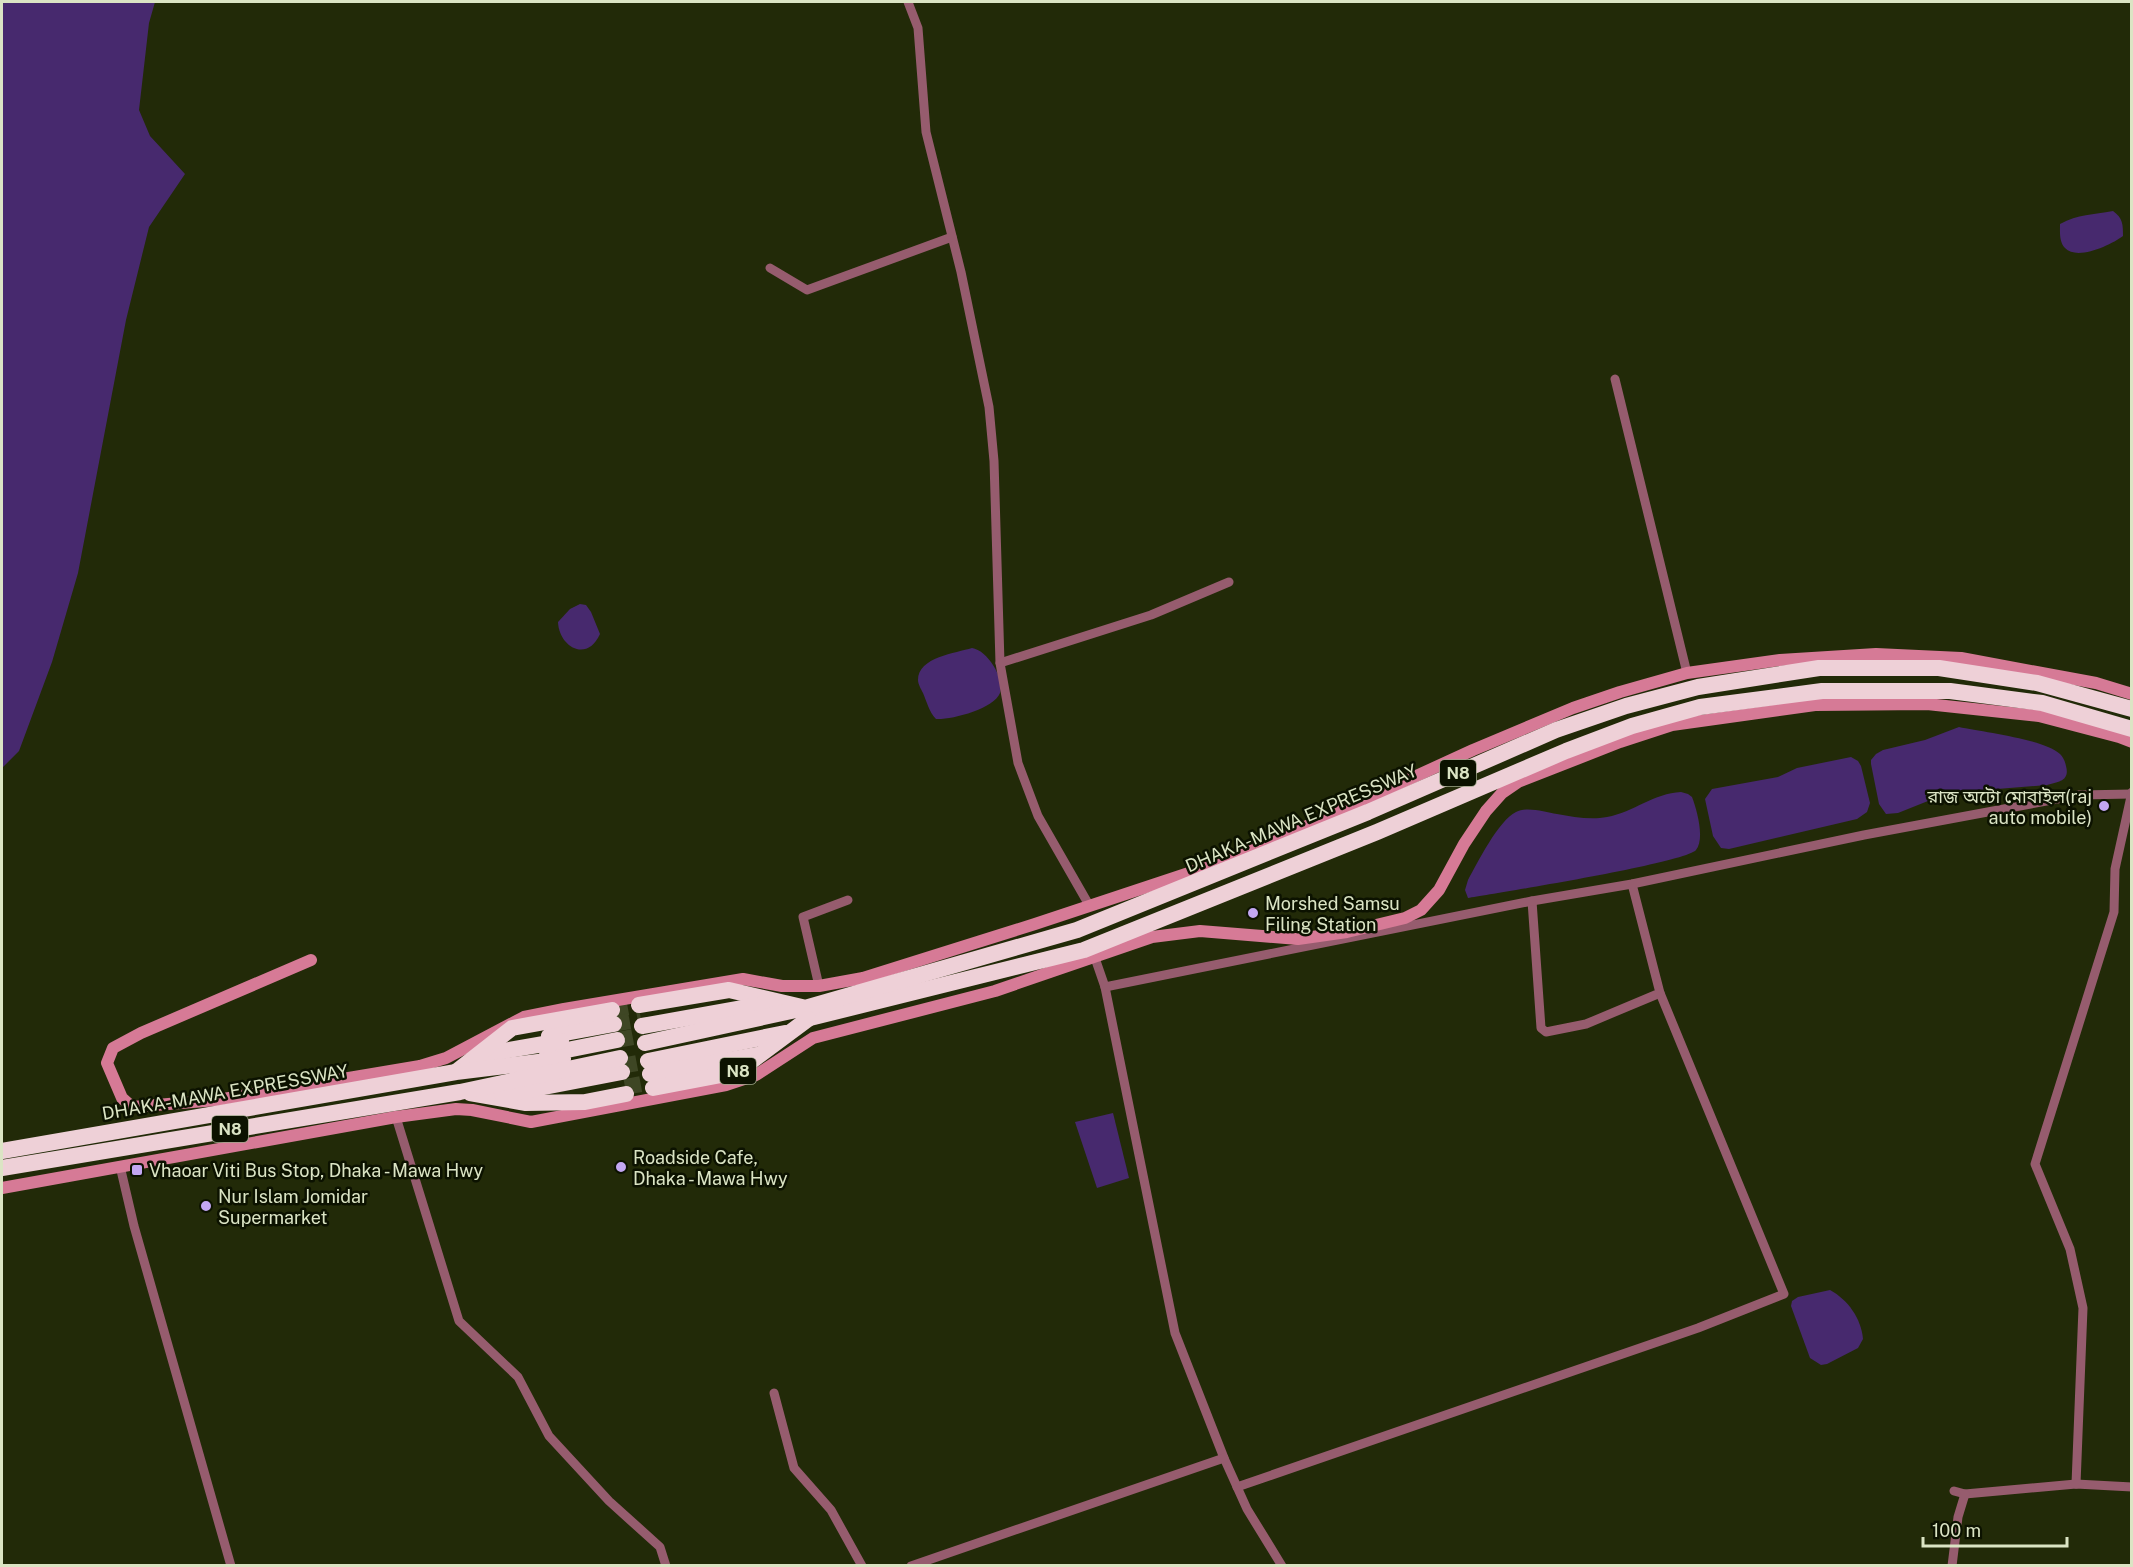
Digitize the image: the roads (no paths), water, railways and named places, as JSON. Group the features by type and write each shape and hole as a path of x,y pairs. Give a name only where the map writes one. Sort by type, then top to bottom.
{"highway":[{"name":"DHAKA-MAWA EXPRESSWAY","path":"646,1047 796,1009 1077,930 1368,813 1556,730 1626,706 1698,687 1819,668 1940,668 2037,683 2132,709"},
{"name":"DHAKA-MAWA EXPRESSWAY","path":"646,1047 796,1009 1084,950 1300,863 1566,751 1632,726 1700,706 1822,692 1950,691 2042,703 2132,729"},
{"name":"DHAKA-MAWA EXPRESSWAY","path":"646,1047 753,995 796,1009"},
{"name":"DHAKA-MAWA EXPRESSWAY","path":"646,1047 754,1059 783,1037 796,1009"},
{"name":"DHAKA-MAWA EXPRESSWAY","path":"646,1047 783,1037"},
{"name":"DHAKA-MAWA EXPRESSWAY","path":"477,1055 546,1062 619,1052"},
{"name":"DHAKA-MAWA EXPRESSWAY","path":"477,1055 619,1052"},
{"name":"DHAKA-MAWA EXPRESSWAY","path":"2,1151 477,1055 619,1052"},
{"name":"DHAKA-MAWA EXPRESSWAY","path":"2,1168 460,1092 619,1052"},
{"name":"DHAKA-MAWA EXPRESSWAY","path":"492,1097 619,1052"},
{"name":"DHAKA-MAWA EXPRESSWAY","path":"492,1097 619,1052"},
{"name":"DHAKA-MAWA EXPRESSWAY","path":"460,1092 526,1103 585,1102 619,1052"}],"street":[{"path":"908,2 918,28 926,132 952,237 989,407 994,461 1000,663 1018,763 1038,816 1089,905"},
{"path":"770,268 807,290 952,237"},
{"path":"1615,379 1687,673"},
{"path":"1000,663 1151,615 1229,582"},
{"path":"311,960 141,1033 113,1048 107,1064 122,1098 132,1107 217,1100 420,1066 447,1058 524,1017 701,985 743,979 782,986 819,986 863,978 1222,862 1573,708 1687,673 1780,660 1866,655 1961,658 2096,683 2132,694"},
{"path":"2,1188 396,1117 456,1109 531,1122 726,1084 756,1075 813,1038 995,991 1152,937 1200,931 1298,939 1347,932 1405,918 1421,910 1439,891 1486,811 1503,793 1518,782 1620,742 1672,725 1815,705 1927,704 2039,716 2132,742"},
{"path":"1105,987 1532,901 1632,884 1864,835 2079,795 2131,793 2115,868 2114,912 2035,1164 2070,1249 2083,1308 2076,1484"},
{"path":"1237,1487 1698,1328 1784,1294 1660,993 1632,884"},
{"path":"819,986 803,917 848,900"},
{"path":"1532,901 1543,1031 1586,1024 1660,993"},
{"path":"1095,958 1105,987 1175,1333 1224,1458 1247,1509 1282,1566"},
{"path":"396,1117 459,1321 518,1377 549,1436 609,1501 660,1547 666,1566"},
{"path":"120,1166 134,1226 231,1566"},
{"path":"774,1393 794,1468 831,1510 862,1566"},
{"path":"911,1566 1224,1458"},
{"path":"1954,1491 1965,1494 2076,1484 2132,1487"},
{"path":"1952,1566 1958,1517 1965,1494"}],"tunnel":[{"path":"612,1010 639,1005"},
{"path":"614,1024 641,1019"},
{"path":"617,1040 644,1035"},
{"path":"621,1066 648,1061"},
{"path":"625,1087 652,1082"}],"place":[{"name":"রাজ অটো মোবাইল(raj auto mobile)","path":"2104,806"},
{"name":"Morshed Samsu Filing Station","path":"1253,913"},
{"name":"Roadside Cafe, Dhaka - Mawa Hwy","path":"621,1167"},
{"name":"Vhaoar Viti Bus Stop, Dhaka - Mawa Hwy","path":"137,1170"},
{"name":"Nur Islam Jomidar Supermarket","path":"206,1206"}]}
